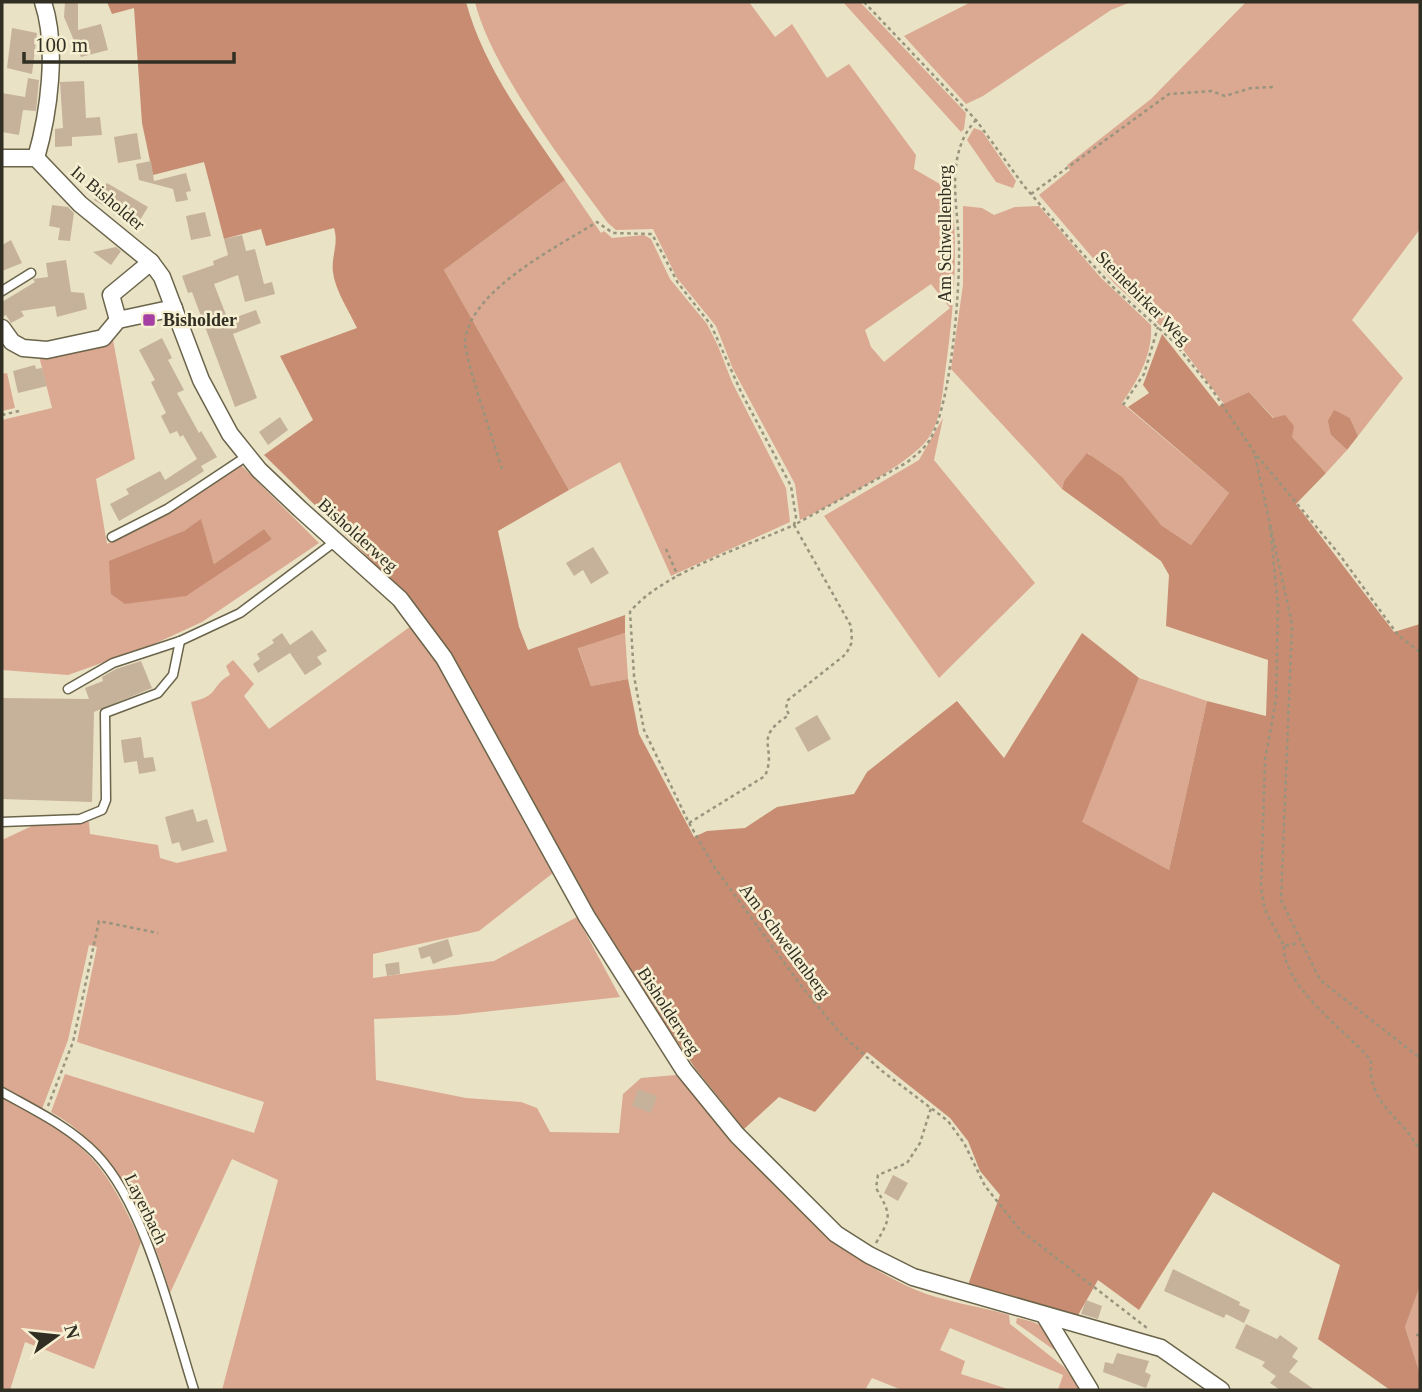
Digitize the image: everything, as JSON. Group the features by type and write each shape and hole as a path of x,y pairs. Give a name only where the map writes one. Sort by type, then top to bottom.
{"street":[{"path":"2,158 36,158 51,56 48,18 43,2"},
{"name":"In Bisholder","path":"36,158 74,198 151,262 162,276 174,308"},
{"path":"118,320 111,295 151,262"},
{"path":"2,328 12,342 23,348 47,350 103,338 118,320 174,308"},
{"name":"Bisholderweg","path":"174,308 215,409 247,456 400,599 444,658 587,917 684,1070 737,1135 799,1200 836,1234 869,1255 913,1277 1161,1348 1221,1390"},
{"path":"1045,1316 1090,1390"}],"lane":[{"path":"2,291 31,273"},
{"path":"112,537 167,509 247,456"},
{"path":"68,689 113,663 180,641 240,613 337,540"},
{"path":"2,822 80,819 102,810 106,800 105,713 158,693 173,675 180,641"},
{"name":"Layerbach","path":"2,1092 44,1115 96,1154 117,1181 160,1276 194,1390"}],"path":[{"name":"Steinebirker Weg","path":"864,2 976,120 1031,194 1114,288 1158,327 1211,388 1254,452 1339,554 1398,635 1420,652"},
{"path":"1031,194 1169,94 1211,91 1225,96 1251,88 1273,87"},
{"name":"Am Schwellenberg","path":"976,120 964,133 957,160 959,297 942,410 936,429 923,450 906,463 794,525 678,576 643,596 630,612 629,632 644,730 689,823 715,868 832,1023 881,1070 948,1121 964,1143 985,1186 1020,1230 1130,1313 1149,1330 1161,1348"},
{"path":"502,469 464,343 472,317 516,273 597,222 613,233 652,234 673,276 711,325 742,394 791,486 796,517 794,525 851,626 852,642 846,654 788,700 786,708 789,715 770,730 767,739 770,765 765,776 689,823"},
{"path":"1123,405 1144,374 1158,327"},
{"path":"2,415 19,411"},
{"path":"1254,452 1292,624 1281,900 1299,943 1320,980 1420,1058"},
{"path":"1270,520 1269,543 1278,605 1276,700 1265,760 1261,888 1265,910 1284,946 1283,958 1293,979 1371,1060 1369,1075 1375,1097 1412,1134 1420,1151"},
{"path":"666,549 678,576"},
{"path":"44,1115 73,1042 99,921 158,933"},
{"path":"1284,946 1299,943"},
{"path":"869,1255 889,1216 876,1188 877,1175 907,1163 920,1143 931,1108"}],"shaded area":[{"path":"107,2 466,2 495,73 565,180 444,270 569,490 498,531 519,627 528,650 625,615 625,633 578,648 591,686 628,679 639,734 694,837 707,831 745,828 777,807 854,794 867,772 957,701 1004,758 1082,633 1139,678 1082,822 1169,870 1207,701 1266,716 1268,660 1166,626 1169,575 1161,561 1062,489 1064,481 1087,453 1122,477 1161,525 1191,545 1229,493 1128,407 1149,393 1143,385 1162,334 1219,406 1249,392 1273,418 1285,415 1294,426 1292,437 1326,473 1296,504 1394,632 1420,624 1420,1286 1405,1327 1420,1374 1420,1390 1390,1390 1318,1339 1340,1265 1213,1192 1139,1310 1098,1280 1077,1317 968,1285 1000,1195 980,1171 968,1141 950,1118 867,1052 815,1112 779,1097 744,1129 695,1068 593,916 450,652 382,571 264,455 313,420 280,356 357,328 334,279 334,228 266,246 261,229 224,239 204,162 153,175 142,123 134,8 112,14"},
{"path":"475,2 749,2 775,37 792,24 827,78 849,64 916,155 914,169 952,191 954,282 940,408 932,433 917,451 849,495 800,520 795,484 733,369 716,326 677,278 653,229 616,230 608,223 532,116 513,86 484,28","holes":["931,284 950,308 884,362 871,347 865,330"]},
{"path":"843,2 860,2 966,113 964,129 961,132"},
{"path":"971,2 1131,2 1111,10 983,96 966,104 904,36"},
{"path":"1246,2 1420,2 1420,229 1352,320 1403,378 1358,436 1350,418 1334,411 1331,435 1347,450 1326,473 1249,392 1224,404 1175,339 1115,284 1039,195 1070,170 1067,165 1151,99"},
{"path":"974,128 982,131 1016,181 1013,188 996,182 967,140"},
{"path":"565,180 601,233 604,231 612,238 644,235 651,239 670,279 707,324 732,382 786,488 790,522 671,576 620,462 569,490 444,270"},
{"path":"963,206 982,208 994,215 1015,207 1039,206 1101,278 1151,325 1147,356 1134,385 1122,403 1229,493 1191,545 1161,525 1088,453 1064,481 1062,489 951,369 963,285"},
{"path":"113,340 135,459 96,479 107,544 170,511 241,465 319,543 202,622 152,645 68,675 2,670 2,420 52,408 39,356","holes":["201,520 214,564 264,529 272,539 126,604 184,531"]},
{"path":"7,373 15,408 2,411 2,374"},
{"path":"1334,410 1350,418 1358,436 1347,450 1331,435 1328,421"},
{"path":"943,418 934,460 1035,583 939,678 824,516 919,460"},
{"path":"201,519 214,564 264,529 272,539 186,596 125,604 111,594 109,561 184,531"},
{"path":"411,626 451,683 553,873 479,931 373,954 373,978 494,961 577,917 620,997 456,1015 374,1019 376,1080 466,1098 521,1102 537,1108 550,1132 619,1133 623,1094 641,1078 676,1075 784,1196 845,1249 916,1290 1009,1315 1010,1324 1064,1367 1081,1390 1058,1390 1063,1375 950,1328 940,1350 965,1361 961,1374 1011,1390 902,1390 872,1378 865,1390 222,1390 278,1180 232,1159 170,1293 153,1241 128,1190 94,1146 74,1127 51,1112 65,1074 254,1133 264,1102 77,1042 97,947 89,945 68,1040 42,1109 2,1086 2,840 32,826 89,822 90,834 158,845 160,858 177,863 227,851 191,702 207,697 230,675 226,666 233,660 254,684 244,696 269,729"},
{"path":"625,633 628,679 591,686 578,647"},
{"path":"1139,678 1207,701 1169,870 1081,822"},
{"path":"2,1096 53,1126 87,1154 114,1189 141,1242 94,1369 25,1342 10,1390 2,1390"},
{"path":"1420,1286 1420,1374 1405,1327"},
{"path":"1017,1318 1034,1322 1044,1328 1060,1354 1016,1323"}],"building":[{"path":"65,2 78,2 78,30 101,24 108,50 81,57 64,17"},
{"path":"12,28 37,33 32,74 7,68"},
{"path":"28,78 39,80 36,111 23,110 19,135 2,132 2,93 25,97"},
{"path":"84,81 86,118 100,117 102,135 72,137 72,146 55,147 55,129 63,128 60,82"},
{"path":"137,133 141,159 118,163 114,137"},
{"path":"151,161 154,181 186,173 191,191 186,192 188,200 176,202 173,189 139,180 136,164"},
{"path":"107,183 148,207 137,225 94,200"},
{"path":"52,205 68,207 74,213 70,241 58,240 60,228 49,226"},
{"path":"205,212 211,236 191,240 186,216"},
{"path":"242,235 246,251 255,249 264,284 272,282 275,294 245,302 238,275 214,284 228,320 256,310 261,323 233,334 257,398 235,407 192,292 188,293 182,276 214,265 213,261 228,255 224,239"},
{"path":"11,240 22,263 2,271 2,245"},
{"path":"116,247 121,251 111,265 93,252"},
{"path":"66,260 71,292 84,293 87,309 57,317 55,306 21,311 24,316 11,323 6,315 2,317 2,302 35,282 33,279 48,277 46,263"},
{"path":"162,338 172,358 168,360 184,390 177,393 199,433 201,431 217,457 201,466 204,471 119,521 110,504 129,494 126,489 160,471 165,480 197,459 183,435 180,437 177,431 170,434 161,416 166,413 151,382 155,380 139,350"},
{"path":"35,365 36,369 42,368 47,386 18,393 13,371"},
{"path":"280,417 288,430 268,445 259,432"},
{"path":"593,547 609,573 591,584 583,570 574,576 566,563"},
{"path":"312,630 327,651 317,657 322,664 305,675 290,653 258,673 253,664 260,659 257,654 274,643 272,640 282,633 290,645"},
{"path":"141,661 152,688 94,712 92,802 2,799 2,698 89,699 85,688 103,681 102,677 116,669"},
{"path":"817,715 831,739 808,752 795,728"},
{"path":"141,737 144,758 153,757 156,771 139,774 137,761 124,763 121,740"},
{"path":"193,809 197,822 207,819 214,842 182,851 179,842 172,844 165,817"},
{"path":"448,939 453,956 433,964 430,956 421,959 418,948"},
{"path":"399,962 400,974 387,976 385,964"},
{"path":"638,1089 657,1096 651,1113 632,1106"},
{"path":"893,1175 908,1183 898,1201 884,1193"},
{"path":"1173,1269 1240,1302 1239,1305 1250,1310 1244,1323 1226,1314 1224,1318 1164,1291"},
{"path":"1086,1300 1102,1306 1098,1319 1081,1314"},
{"path":"1246,1324 1277,1339 1280,1335 1298,1348 1292,1357 1298,1361 1289,1372 1315,1390 1280,1390 1270,1383 1276,1376 1262,1366 1265,1362 1235,1348"},
{"path":"1117,1353 1149,1361 1145,1372 1151,1375 1146,1388 1103,1372 1105,1362 1113,1364"}],"place":[{"name":"Bisholder","path":"149,320"}]}
